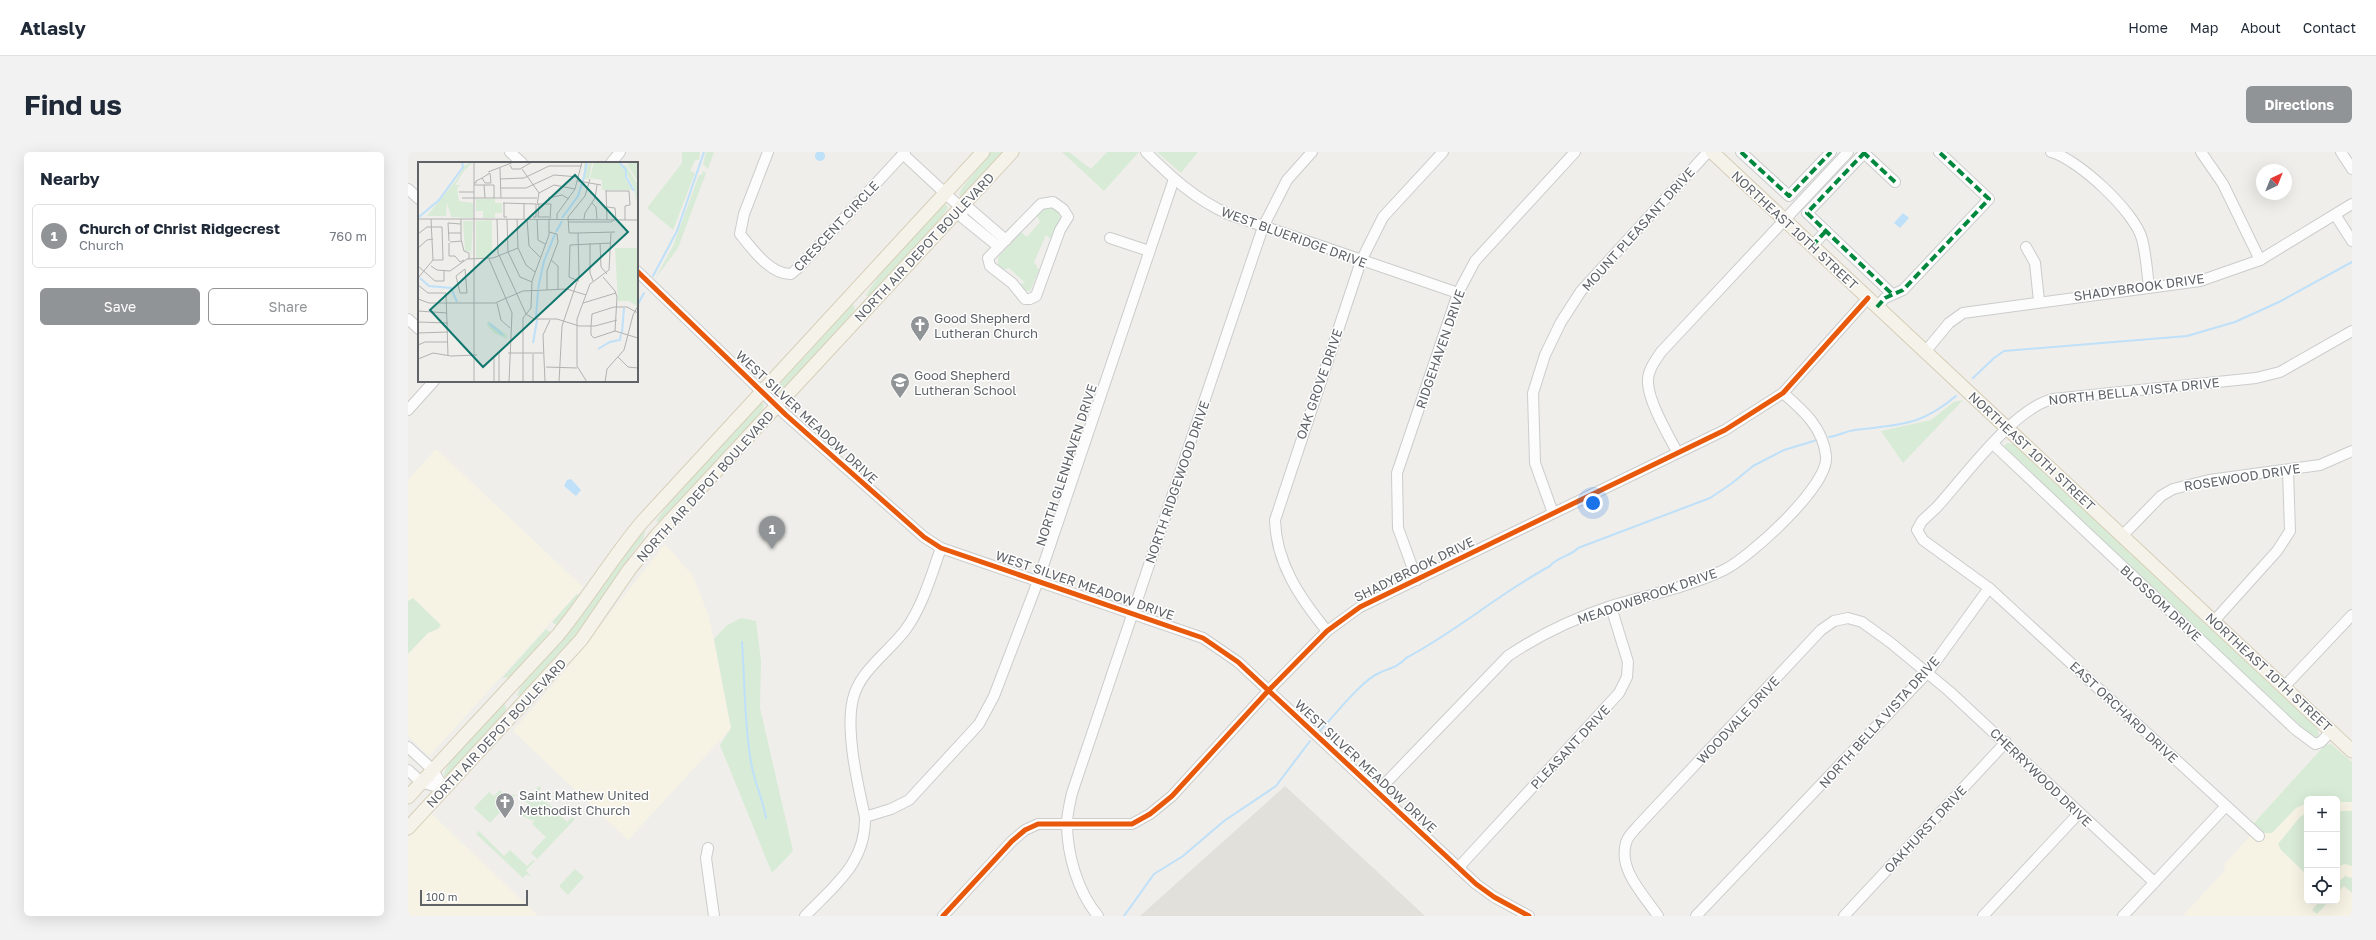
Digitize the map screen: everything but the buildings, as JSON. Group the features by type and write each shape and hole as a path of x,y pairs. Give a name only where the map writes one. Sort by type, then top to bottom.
{"main road":[{"name":"NORTH AIR DEPOT BOULEVARD","path":"408,797 558,635 581,606 618,552 642,522 983,152"},
{"name":"NORTH AIR DEPOT BOULEVARD","path":"408,828 581,640 629,570 657,535 1012,152"},
{"name":"NORTHEAST 10TH STREET","path":"1712,152 2123,535 2352,751"},
{"path":"853,294 868,307"},
{"path":"642,522 657,535"}],"street":[{"path":"510,152 521,162"},
{"path":"612,162 620,152"},
{"name":"CRESCENT CIRCLE","path":"768,152 744,214 740,234 772,268 783,274 791,274 798,268 904,153"},
{"name":"WEST BLUERIDGE DRIVE","path":"1146,152 1174,179 1206,204 1263,227 1458,293"},
{"name":"NORTH RIDGEWOOD DRIVE","path":"1098,916 1078,881 1072,857 1067,823 1072,793 1263,227 1288,180 1312,152"},
{"name":"OAK GROVE DRIVE","path":"1327,631 1308,608 1280,556 1275,540 1275,520 1360,261 1383,217 1443,152"},
{"name":"RIDGEHAVEN DRIVE","path":"1417,580 1398,528 1397,473 1458,293 1475,261 1575,152"},
{"name":"MOUNT PLEASANT DRIVE","path":"1553,513 1535,463 1533,393 1545,355 1561,322 1581,291 1708,152"},
{"path":"1742,152 1789,196 1831,152"},
{"path":"1677,452 1650,396 1648,382 1651,368 1661,352 1848,152"},
{"path":"1892,294 1807,213 1864,152 1896,182"},
{"name":"SHADYBROOK DRIVE","path":"943,916 1025,830 1038,824 1132,824 1150,814 1172,796 1268,691 1327,631 1360,607 1725,430 1783,393 1872,302 1903,290 1989,199 1939,152"},
{"path":"2051,152 2081,168 2125,209 2137,225 2142,239 2149,287"},
{"path":"2201,152 2223,184 2260,260"},
{"path":"2341,152 2352,169"},
{"path":"904,153 960,207 970,209 1002,244"},
{"name":"NORTH GLENHAVEN DRIVE","path":"865,817 891,809 909,800 979,724 999,685 1038,582 1174,179"},
{"path":"408,189 418,198"},
{"path":"1053,202 1067,214 1066,223 1060,230 1036,296 1030,299 1025,299 1012,283 990,266 988,258 1002,244 1040,204 1053,202"},
{"name":"SHADYBROOK DRIVE","path":"1925,352 1949,323 1963,313 2039,301 2200,281 2260,260 2336,216 2352,204"},
{"path":"2336,216 2352,241"},
{"path":"1812,246 1826,231"},
{"path":"1110,238 1149,251"},
{"path":"2026,247 2035,263 2039,301"},
{"name":"WEST SILVER MEADOW DRIVE","path":"638,272 762,391 882,501 924,537 941,548 1203,638 1238,662 1377,792 1494,897 1529,916"},
{"path":"408,319 418,328"},
{"name":"NORTH BELLA VISTA DRIVE","path":"1696,916 1928,672 1989,588 1923,540 1917,530 1922,521 1937,507 2008,428 2032,407 2053,399 2256,378 2280,372 2352,331"},
{"path":"408,410 433,382"},
{"name":"MEADOWBROOK DRIVE","path":"1377,792 1508,656 1528,642 1581,617 1688,585 1725,570 1755,548 1781,525 1808,495 1823,475 1827,458 1821,435 1812,420 1783,393"},
{"name":"BLOSSOM DRIVE","path":"1993,444 2296,730 2315,744 2321,742 2331,731"},
{"name":"ROSEWOOD DRIVE","path":"2123,535 2161,496 2173,489 2209,480 2288,471 2320,465 2352,451"},
{"path":"2214,621 2277,551 2290,530 2291,512 2288,471"},
{"path":"805,916 855,862 864,840 865,817 854,752 851,719 853,698 861,679 892,647 919,608 941,548"},
{"name":"EAST ORCHARD DRIVE","path":"1989,588 2259,836"},
{"name":"PLEASANT DRIVE","path":"1459,867 1619,693 1627,677 1628,662 1611,607"},
{"path":"2284,687 2352,614"},
{"name":"WOODVALE DRIVE","path":"1658,916 1627,871 1624,857 1626,841 1637,827 1821,630 1834,621 1848,618 1862,622 1928,672"},
{"name":"CHERRYWOOD DRIVE","path":"1928,672 2006,742 2079,813 2154,882"},
{"name":"OAKHURST DRIVE","path":"1844,916 2006,742"},
{"path":"408,747 433,770 444,789"},
{"path":"408,770 421,782 444,789"},
{"path":"2123,916 2226,807"},
{"path":"1983,916 2079,813"},
{"path":"708,848 706,858 714,916"}],"shaded area":[{"path":"436,449 583,587 429,756 408,736 408,480"},
{"path":"665,544 693,576 709,617 731,728 628,840 513,731 568,667"},
{"path":"2323,748 2352,774 2352,916 2183,916 2226,869 2223,866 2250,836 2255,840 2261,833 2253,823"},
{"path":"1285,786 1425,916 1140,916"},
{"path":"431,814 538,916 408,916 408,838"}],"green space":[{"path":"682,152 700,152 699,160 695,160 690,171 695,173 673,230 647,208 682,163"},
{"path":"706,152 714,152 708,169 703,164"},
{"path":"991,152 1005,152 962,197 959,195 962,188"},
{"path":"1062,152 1069,152 1091,169 1107,152 1139,152 1104,191"},
{"path":"1157,152 1198,152 1181,173"},
{"path":"703,171 706,173 678,248 655,279 673,246 699,175 702,175"},
{"path":"945,203 948,208 921,244 872,296 866,296 877,278 902,248 929,218"},
{"path":"1048,206 1056,209 1061,219 1051,239 1046,235 1034,262 1039,270 1030,291 1026,291 1018,284 1025,283 1009,268 1001,270 998,266 998,257 1021,232 1027,237 1040,222 1037,215 1042,208"},
{"path":"853,304 855,308 853,312 832,338 776,395 778,388 807,350 847,306"},
{"path":"1963,400 1903,463 1881,431 1931,420 1954,402"},
{"path":"761,402 764,404 762,411 742,435 660,523 656,521 679,489 754,406"},
{"path":"2007,443 2014,444 2314,725 2319,732 2318,737 2312,738 2004,451 2003,447"},
{"path":"641,531 645,532 643,539 632,553 595,614 526,694 517,696 520,688"},
{"path":"577,594 582,598 558,626 552,622"},
{"path":"413,598 441,625 438,629 428,633 408,654 408,601"},
{"path":"741,618 756,621 761,661 760,708 793,851 772,873 720,745 731,728 714,639 726,626"},
{"path":"546,629 551,633 550,636 514,677 502,678"},
{"path":"505,703 506,710 449,776 444,776 451,760 459,750 501,704"},
{"path":"2331,744 2352,762 2352,802 2340,802 2340,796 2304,796 2304,804 2296,808 2272,833 2263,833 2253,824 2325,745"},
{"path":"539,786 541,788 537,793 567,822 572,817 575,819 537,859 531,853 546,837 532,824 534,821 520,815 529,805 525,801"},
{"path":"500,790 505,794 516,795 490,823 474,808 489,792 494,796"},
{"path":"2340,811 2352,811 2352,866 2344,864 2340,866"},
{"path":"2304,814 2304,872 2281,850 2278,844"},
{"path":"479,831 504,856 510,850 527,866 533,860 535,861 526,870 532,878 527,874 523,878 476,834"},
{"path":"575,869 584,877 568,895 559,886"},
{"path":"2345,876 2352,878 2352,893 2344,886 2340,890 2340,880"},
{"path":"2317,904 2326,904 2317,914 2312,910"}],"water":[{"path":"820,151 825,156 820,161 815,156"},
{"path":"1903,213 1909,218 1900,228 1894,223"},
{"path":"571,479 581,490 576,496 564,486 567,480"}],"waterway":[{"path":"653,276 677,231 704,152"},
{"path":"1973,378 1994,358 2004,351 2187,336 2235,322 2279,302 2352,262"},
{"path":"638,304 644,293"},
{"path":"1829,437 1852,431 1897,425 1920,419 1931,414 1956,396"},
{"path":"1319,732 1356,691 1372,677 1394,667 1557,560 1578,548 1710,498 1731,484 1753,466 1784,450 1817,440"},
{"path":"742,642 749,747 752,769 766,818"},
{"path":"1124,916 1154,874 1183,856 1224,821 1276,786 1310,741"}],"marked path":[{"path":"1741,152 1789,196 1831,152"},
{"path":"1863,152 1895,182"},
{"path":"1865,152 1807,213 1892,294"},
{"path":"1877,307 1885,298 1903,290 1989,199 1939,152"},
{"path":"1812,246 1826,231"}],"cycle path":[{"path":"638,272 786,415 924,537 941,548 1203,638 1238,662 1476,884 1494,897 1529,916"},
{"path":"943,916 1012,841 1025,830 1038,824 1132,824 1150,814 1172,796 1268,691 1327,631 1360,607 1725,430 1783,393 1868,298"}],"place":[{"name":"Good Shepherd Lutheran Church","path":"920,342"},
{"name":"Good Shepherd Lutheran School","path":"900,399"},
{"name":"Church of Christ Ridgecrest","path":"772,549"},
{"name":"Saint Mathew United Methodist Church","path":"505,819"}]}
